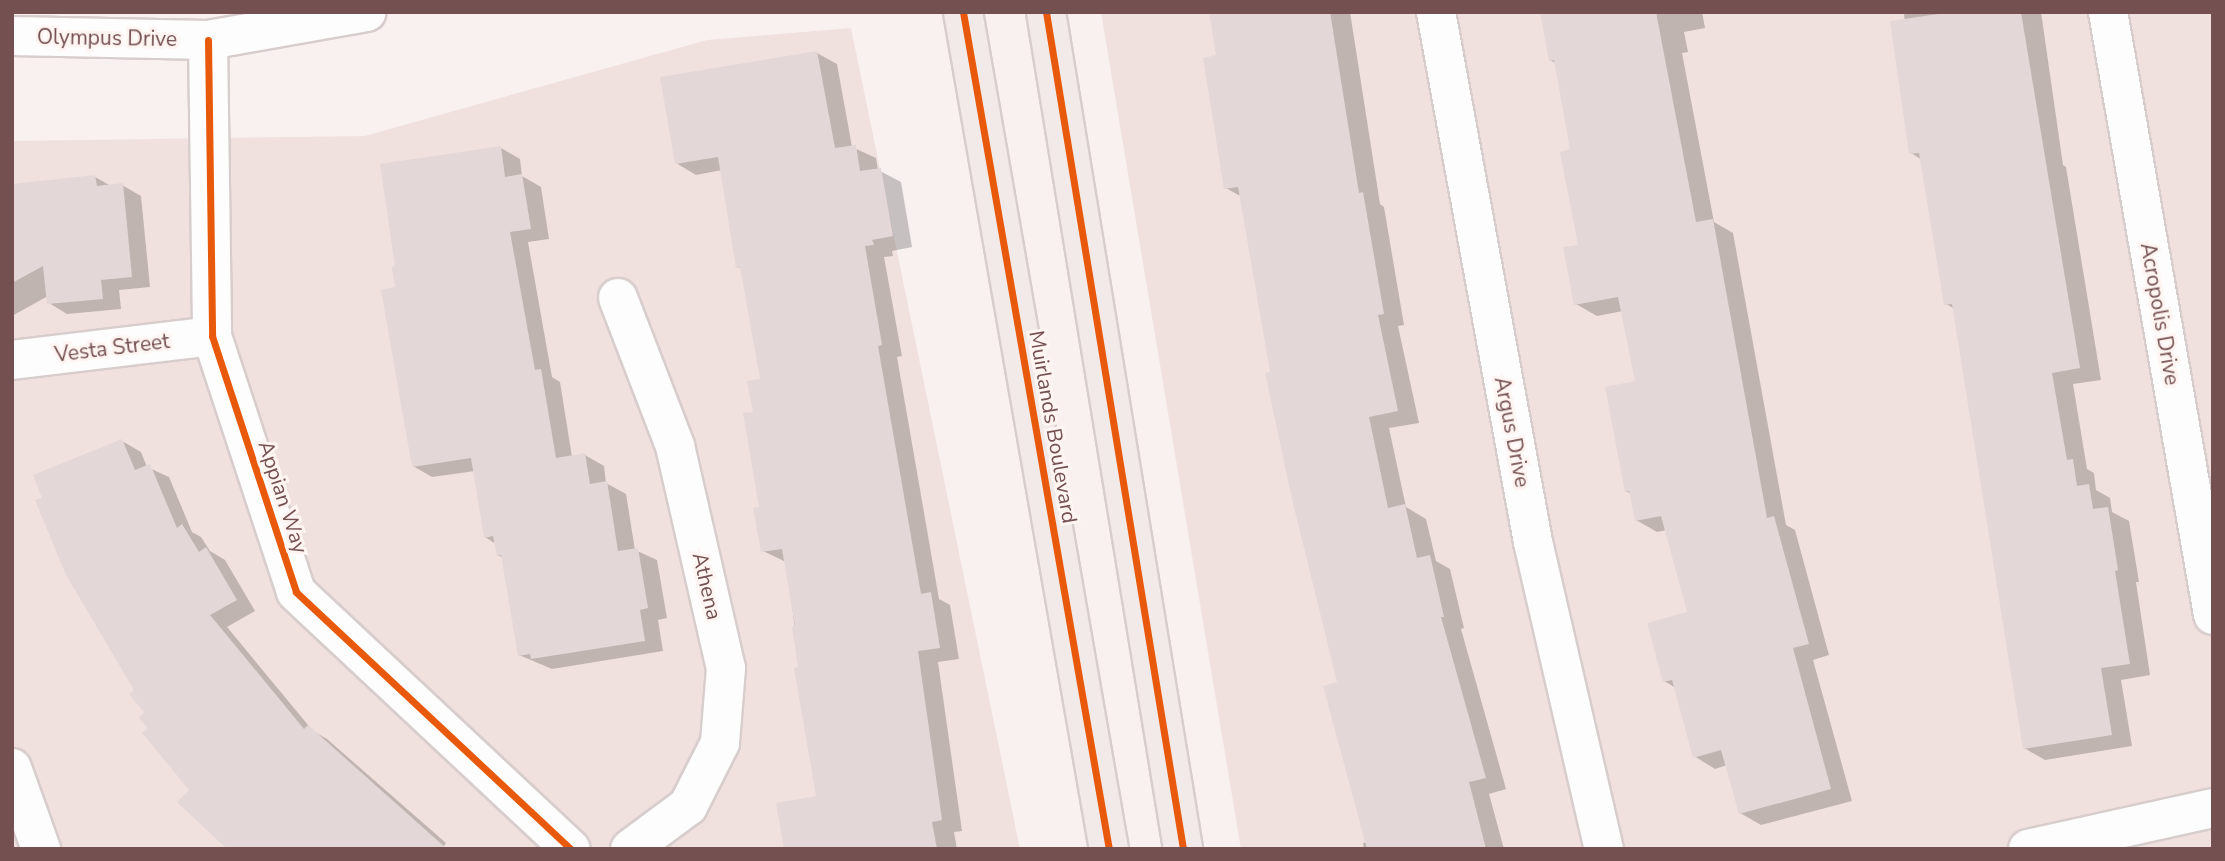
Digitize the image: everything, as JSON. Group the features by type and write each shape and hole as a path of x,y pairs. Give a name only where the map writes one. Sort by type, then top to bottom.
{"main road":[{"name":"Muirlands Boulevard","path":"962,12 1109,849"},
{"path":"1046,12 1183,849"}],"street":[{"name":"Olympus Drive","path":"12,36 208,40 367,12"},
{"name":"Argus Drive","path":"1436,12 1533,542 1604,849"},
{"name":"Acropolis Drive","path":"2108,12 2213,615"},
{"name":"Appian Way","path":"208,40 212,336 296,592 571,849"},
{"name":"Athena","path":"618,298 675,446 726,668 720,743 688,806 630,849"},
{"name":"Vesta Street","path":"12,360 212,336"},
{"path":"12,768 41,849"},
{"path":"2028,849 2213,808"}],"shaded area":[{"path":"1101,12 2213,12 2213,849 1241,849"},
{"path":"851,28 1020,849 12,849 12,141 365,136 707,40"}],"building":[{"path":"1209,12 1330,12 1359,193 1363,192 1384,314 1378,315 1398,411 1369,417 1388,508 1405,504 1417,558 1430,555 1444,617 1441,617 1486,778 1469,782 1486,849 1367,849 1323,686 1337,682 1292,499 1265,373 1270,372 1238,187 1224,189 1203,58 1216,55"},
{"path":"1540,12 1656,12 1696,222 1713,219 1767,518 1774,516 1809,644 1793,648 1831,789 1739,814 1721,750 1693,758 1672,680 1663,682 1647,623 1687,612 1661,516 1635,521 1629,491 1625,492 1605,387 1635,381 1618,297 1574,305 1563,247 1578,245 1560,152 1570,149 1554,60 1549,61"},
{"path":"1952,12 2021,12 2080,368 2052,373 2067,460 2073,459 2077,486 2089,484 2093,509 2108,507 2130,664 2101,668 2112,735 2023,749 1952,304 1944,305 1919,153 1909,154 1890,21"},
{"path":"817,51 835,148 856,145 860,171 881,168 893,236 872,240 874,245 865,246 882,345 878,346 921,594 931,592 940,648 918,651 942,820 932,822 937,849 784,849 776,803 816,796 794,668 798,667 792,627 795,626 782,549 761,552 753,508 759,507 743,413 753,412 747,381 760,379 740,267 736,268 718,157 675,164 660,77"},
{"path":"501,146 505,177 522,174 531,229 510,232 535,370 541,369 556,458 585,453 590,484 607,481 618,551 638,548 648,608 640,610 645,641 531,659 530,654 518,656 501,555 497,556 493,536 484,538 471,458 412,467 381,290 395,287 392,267 395,266 380,164"},
{"path":"95,175 97,186 123,183 132,277 101,280 103,299 47,304 43,266 12,283 12,184"},
{"path":"122,439 135,470 150,464 177,528 182,524 199,552 206,547 237,600 210,615 304,729 308,725 447,849 227,849 177,802 189,790 142,733 148,728 139,718 144,712 129,694 134,690 66,575 35,500 42,498 33,475"}],"cycle path":[{"path":"963,12 1109,849"},
{"path":"1046,12 1183,849"},
{"path":"208,40 212,336 296,592 571,849"}]}
